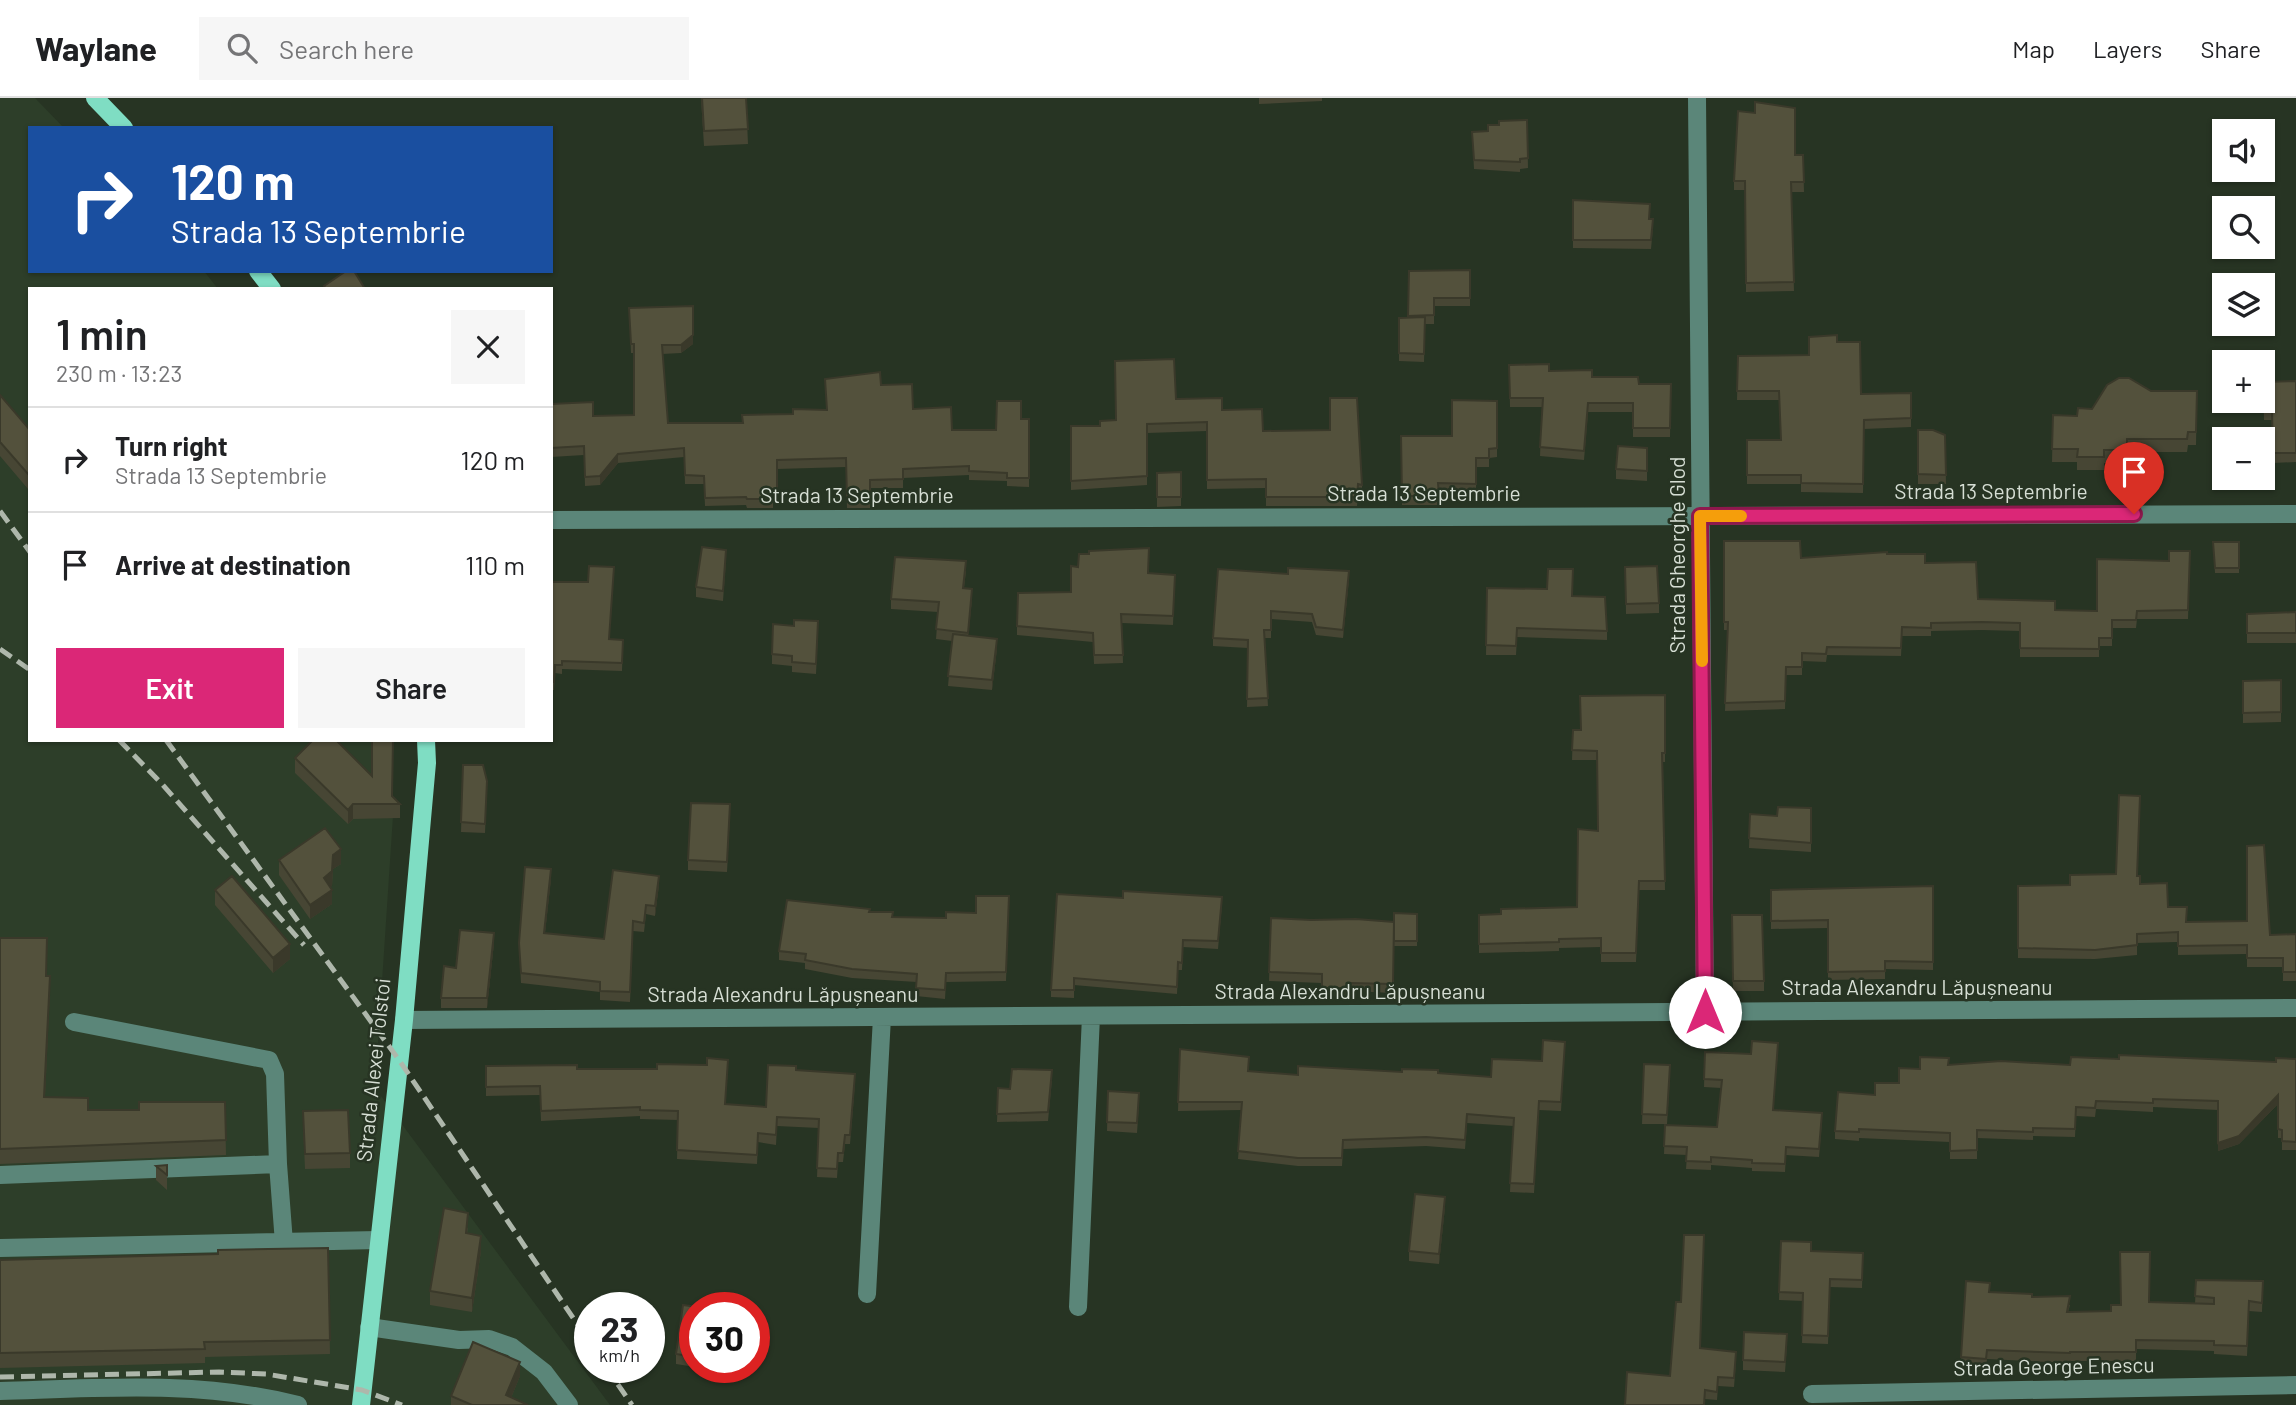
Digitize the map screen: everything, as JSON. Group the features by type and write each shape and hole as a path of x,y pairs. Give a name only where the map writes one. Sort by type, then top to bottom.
{"main road":[{"path":"95,98 122,126"},
{"path":"260,273 270,287"},
{"name":"Strada Alexei Tolstoi","path":"360,1405 404,1020 427,763 426,742"}],"street":[{"name":"Strada Gheorghe Glod","path":"1697,98 1705,1012"},
{"name":"Strada 13 Septembrie","path":"553,520 2296,514"},
{"name":"Strada Alexandru Lăpușneanu","path":"404,1020 2296,1008"},
{"path":"1078,1307 1091,1016"},
{"path":"867,1294 882,1017"},
{"path":"74,1022 269,1060 275,1074 284,1242"},
{"path":"0,1175 278,1164"},
{"path":"0,1248 378,1240"},
{"path":"369,1327 459,1340 489,1339 512,1347 544,1372 569,1405"},
{"name":"Strada George Enescu","path":"1812,1394 2296,1385"},
{"path":"0,1391 168,1387 271,1398 298,1405"}],"shaded area":[{"path":"0,98 35,98 62,126 28,126 28,273 206,273 216,287 28,287 28,742 389,742 393,816 375,1088 574,1356 574,1383 594,1383 610,1405 0,1405"}],"building":[{"path":"702,98 746,98 748,129 704,131"},
{"path":"1755,102 1795,108 1795,155 1803,155 1804,182 1791,182 1794,282 1746,283 1745,181 1734,181 1738,111 1755,113"},
{"path":"1527,120 1528,158 1520,159 1520,162 1474,160 1472,132 1488,131 1488,125 1499,125 1499,121"},
{"path":"1573,200 1650,204 1649,219 1653,219 1651,240 1573,240"},
{"path":"1470,270 1470,298 1434,298 1434,315 1408,316 1409,271"},
{"path":"343,273 355,273 364,287 325,287"},
{"path":"693,306 693,335 681,345 662,345 668,423 743,423 742,415 793,414 793,409 827,410 825,379 880,372 881,385 912,384 913,409 951,407 952,430 996,430 997,401 1021,401 1021,419 1029,419 1029,478 1007,478 1007,473 969,471 969,466 903,469 903,479 870,480 870,499 847,499 846,458 777,460 777,489 773,489 773,499 705,498 704,476 685,475 684,448 618,454 600,476 585,477 584,446 553,448 553,404 593,402 593,416 634,415 634,344 631,344 629,308"},
{"path":"1425,317 1424,354 1399,353 1399,318"},
{"path":"1837,335 1837,342 1860,342 1861,394 1911,393 1911,418 1864,420 1863,484 1801,483 1801,475 1747,475 1747,440 1781,440 1779,391 1737,391 1738,356 1809,355 1809,337"},
{"path":"1174,359 1176,399 1222,398 1222,410 1262,409 1263,431 1330,430 1330,398 1357,398 1362,485 1358,484 1357,497 1266,497 1266,479 1207,480 1207,422 1147,424 1147,476 1071,481 1071,426 1100,426 1100,421 1116,420 1115,361"},
{"path":"1549,364 1549,371 1592,370 1592,377 1638,377 1639,384 1671,384 1670,428 1633,428 1633,403 1588,403 1584,451 1540,447 1543,398 1510,398 1509,365"},
{"path":"2119,378 2129,378 2151,391 2197,391 2196,432 2188,432 2187,439 2127,439 2127,450 2104,450 2104,457 2077,457 2078,449 2052,449 2053,415 2077,416 2078,408 2092,409 2107,385"},
{"path":"2296,381 2296,453 2275,453 2272,413 2275,413 2275,382"},
{"path":"0,395 28,428 28,474 0,442"},
{"path":"1452,400 1497,401 1497,448 1489,449 1489,458 1476,458 1476,484 1438,483 1439,496 1402,496 1401,436 1452,436"},
{"path":"1918,430 1933,430 1945,435 1946,475 1918,474"},
{"path":"1618,446 1647,448 1647,471 1616,469"},
{"path":"1181,472 1181,497 1157,497 1157,473"},
{"path":"1724,541 1800,541 1801,558 1887,552 1925,554 1925,563 1976,562 1978,599 2055,601 2055,610 2097,611 2097,559 2169,561 2169,551 2190,551 2188,610 2137,611 2136,620 2112,620 2112,638 2099,638 2099,649 2020,648 2020,623 1931,623 1931,628 1902,627 1901,648 1827,647 1826,654 1802,653 1802,667 1786,667 1785,701 1725,703 1728,622 1724,622"},
{"path":"2213,542 2239,542 2239,568 2215,568"},
{"path":"702,547 726,550 723,591 696,587"},
{"path":"1149,548 1148,573 1175,575 1173,616 1121,614 1123,655 1094,655 1093,633 1017,626 1018,593 1071,592 1071,566 1078,567 1079,554 1089,554 1089,551"},
{"path":"895,557 966,561 963,588 972,589 968,633 936,629 939,602 891,599"},
{"path":"589,566 614,567 609,639 623,640 622,663 562,661 562,665 555,665 553,682 553,582 588,582"},
{"path":"1657,566 1659,603 1626,604 1625,567"},
{"path":"1288,568 1349,571 1343,630 1316,627 1312,614 1271,611 1271,630 1264,630 1268,698 1247,699 1248,640 1213,638 1218,569 1288,574"},
{"path":"1548,569 1573,569 1572,596 1605,597 1607,631 1517,628 1516,646 1486,645 1487,588 1547,589"},
{"path":"2296,612 2296,633 2247,633 2247,614"},
{"path":"794,620 818,621 816,664 792,662 792,656 772,654 773,624 794,626"},
{"path":"953,634 997,639 992,680 948,676"},
{"path":"2281,680 2281,712 2243,713 2243,681"},
{"path":"1665,695 1665,753 1662,753 1665,881 1639,881 1636,953 1601,953 1601,938 1479,944 1479,915 1501,914 1501,909 1577,907 1578,829 1598,831 1597,751 1572,750 1573,730 1581,730 1580,696"},
{"path":"311,742 338,742 372,776 372,742 393,742 392,796 400,804 353,804 348,810 295,758"},
{"path":"463,765 483,765 487,781 485,824 461,822"},
{"path":"2119,795 2140,796 2137,876 2140,876 2140,884 2167,883 2168,907 2187,907 2186,922 2247,921 2247,846 2264,845 2270,935 2296,934 2296,972 2283,972 2283,958 2247,958 2247,945 2178,946 2178,932 2137,934 2137,945 2095,950 2018,948 2018,886 2070,885 2070,875 2116,874"},
{"path":"691,803 730,804 727,862 688,860"},
{"path":"1778,807 1811,808 1811,843 1749,838 1750,814 1777,816"},
{"path":"325,828 341,849 333,855 332,871 324,878 332,890 310,905 279,860"},
{"path":"525,867 551,869 544,933 604,939 613,870 659,876 655,906 646,905 644,923 633,921 630,992 600,991 600,982 521,973 519,943"},
{"path":"232,876 290,944 273,958 215,890"},
{"path":"1933,886 1933,962 1885,961 1885,971 1828,972 1828,920 1771,921 1771,890"},
{"path":"1123,891 1222,897 1218,941 1183,940 1182,963 1178,962 1177,987 1074,978 1074,990 1051,990 1057,894 1123,898"},
{"path":"976,896 1009,896 1006,972 946,973 945,990 916,988 917,974 852,969 805,960 806,954 779,951 787,900 870,909 869,912 893,912 892,917 946,918 946,912 976,913"},
{"path":"1394,913 1417,914 1417,941 1394,941"},
{"path":"1732,915 1762,915 1764,981 1733,981"},
{"path":"1271,918 1394,922 1393,984 1350,983 1350,988 1322,988 1322,974 1269,972"},
{"path":"460,930 494,933 487,998 441,998 444,966 456,968"},
{"path":"0,938 47,938 46,976 50,976 44,1097 88,1098 88,1110 139,1110 139,1102 225,1102 226,1140 0,1149"},
{"path":"1543,1040 1565,1042 1561,1102 1539,1101 1534,1184 1510,1183 1514,1118 1467,1114 1465,1140 1426,1137 1343,1140 1342,1158 1298,1158 1238,1151 1242,1102 1178,1102 1180,1049 1249,1057 1248,1071 1298,1075 1298,1066 1402,1072 1402,1069 1438,1070 1438,1073 1491,1077 1492,1059 1542,1061"},
{"path":"1752,1041 1778,1043 1773,1110 1822,1113 1819,1149 1786,1147 1785,1164 1752,1163 1752,1160 1711,1157 1711,1162 1686,1161 1687,1147 1664,1146 1665,1125 1717,1127 1722,1080 1704,1079 1705,1052 1751,1054"},
{"path":"2119,1055 2276,1062 2276,1058 2296,1059 2296,1142 2282,1141 2282,1130 2278,1129 2278,1095 2239,1136 2218,1143 2218,1101 2096,1101 2095,1108 2076,1107 2075,1129 2033,1128 2033,1132 1977,1130 1977,1150 1950,1151 1950,1133 1859,1129 1859,1132 1835,1131 1838,1092 1875,1095 1875,1083 1899,1083 1899,1068 1920,1069 1920,1057 1949,1058 1948,1065 2001,1061 2070,1065 2071,1057 2119,1059"},
{"path":"707,1058 728,1060 725,1104 766,1107 768,1065 855,1074 850,1135 845,1135 843,1153 838,1153 837,1169 817,1168 819,1119 777,1117 776,1135 758,1133 757,1155 677,1150 678,1111 640,1110 640,1107 541,1111 540,1086 486,1087 486,1066 577,1065 577,1069 657,1069 657,1064 707,1065"},
{"path":"1644,1064 1670,1065 1667,1115 1642,1114"},
{"path":"1012,1069 1052,1070 1048,1112 997,1114 998,1088 1010,1089"},
{"path":"1108,1091 1139,1093 1137,1123 1107,1122"},
{"path":"348,1110 350,1153 305,1154 303,1111"},
{"path":"167,1165 167,1175 156,1166"},
{"path":"1415,1194 1445,1197 1439,1254 1409,1251"},
{"path":"444,1208 468,1213 466,1233 481,1236 472,1298 430,1291"},
{"path":"1684,1235 1704,1235 1700,1348 1736,1352 1734,1378 1718,1377 1717,1392 1705,1390 1704,1405 1625,1405 1627,1372 1670,1376 1676,1302 1681,1302"},
{"path":"1781,1241 1811,1242 1811,1251 1863,1253 1862,1280 1830,1279 1828,1336 1802,1335 1803,1293 1779,1292"},
{"path":"328,1248 330,1340 204,1342 205,1349 0,1353 0,1260"},
{"path":"2120,1252 2150,1252 2149,1302 2214,1304 2214,1298 2195,1296 2196,1280 2263,1281 2262,1303 2249,1301 2247,1346 2214,1345 2214,1341 2136,1340 2136,1352 1987,1350 1986,1359 1961,1357 1966,1281 1990,1283 1989,1292 2032,1294 2032,1297 2070,1296 2067,1312 2111,1311 2111,1305 2121,1305"},
{"path":"1744,1332 1787,1334 1785,1362 1743,1360"},
{"path":"679,1333 679,1354 676,1354"},
{"path":"473,1342 520,1362 506,1395 528,1405 472,1405 451,1396"}],"railway":[{"path":"0,511 28,549"},
{"path":"0,649 28,669"},
{"path":"121,742 162,784 304,945"},
{"path":"167,742 399,1060 574,1319"},
{"path":"0,1377 219,1372 266,1374 362,1390 402,1405"},
{"path":"617,1383 632,1405"}],"slow traffic":[{"path":"1702,661 1700,516 1741,516"}],"route":[{"path":"1705,1012 1700,516 2134,514"}]}
